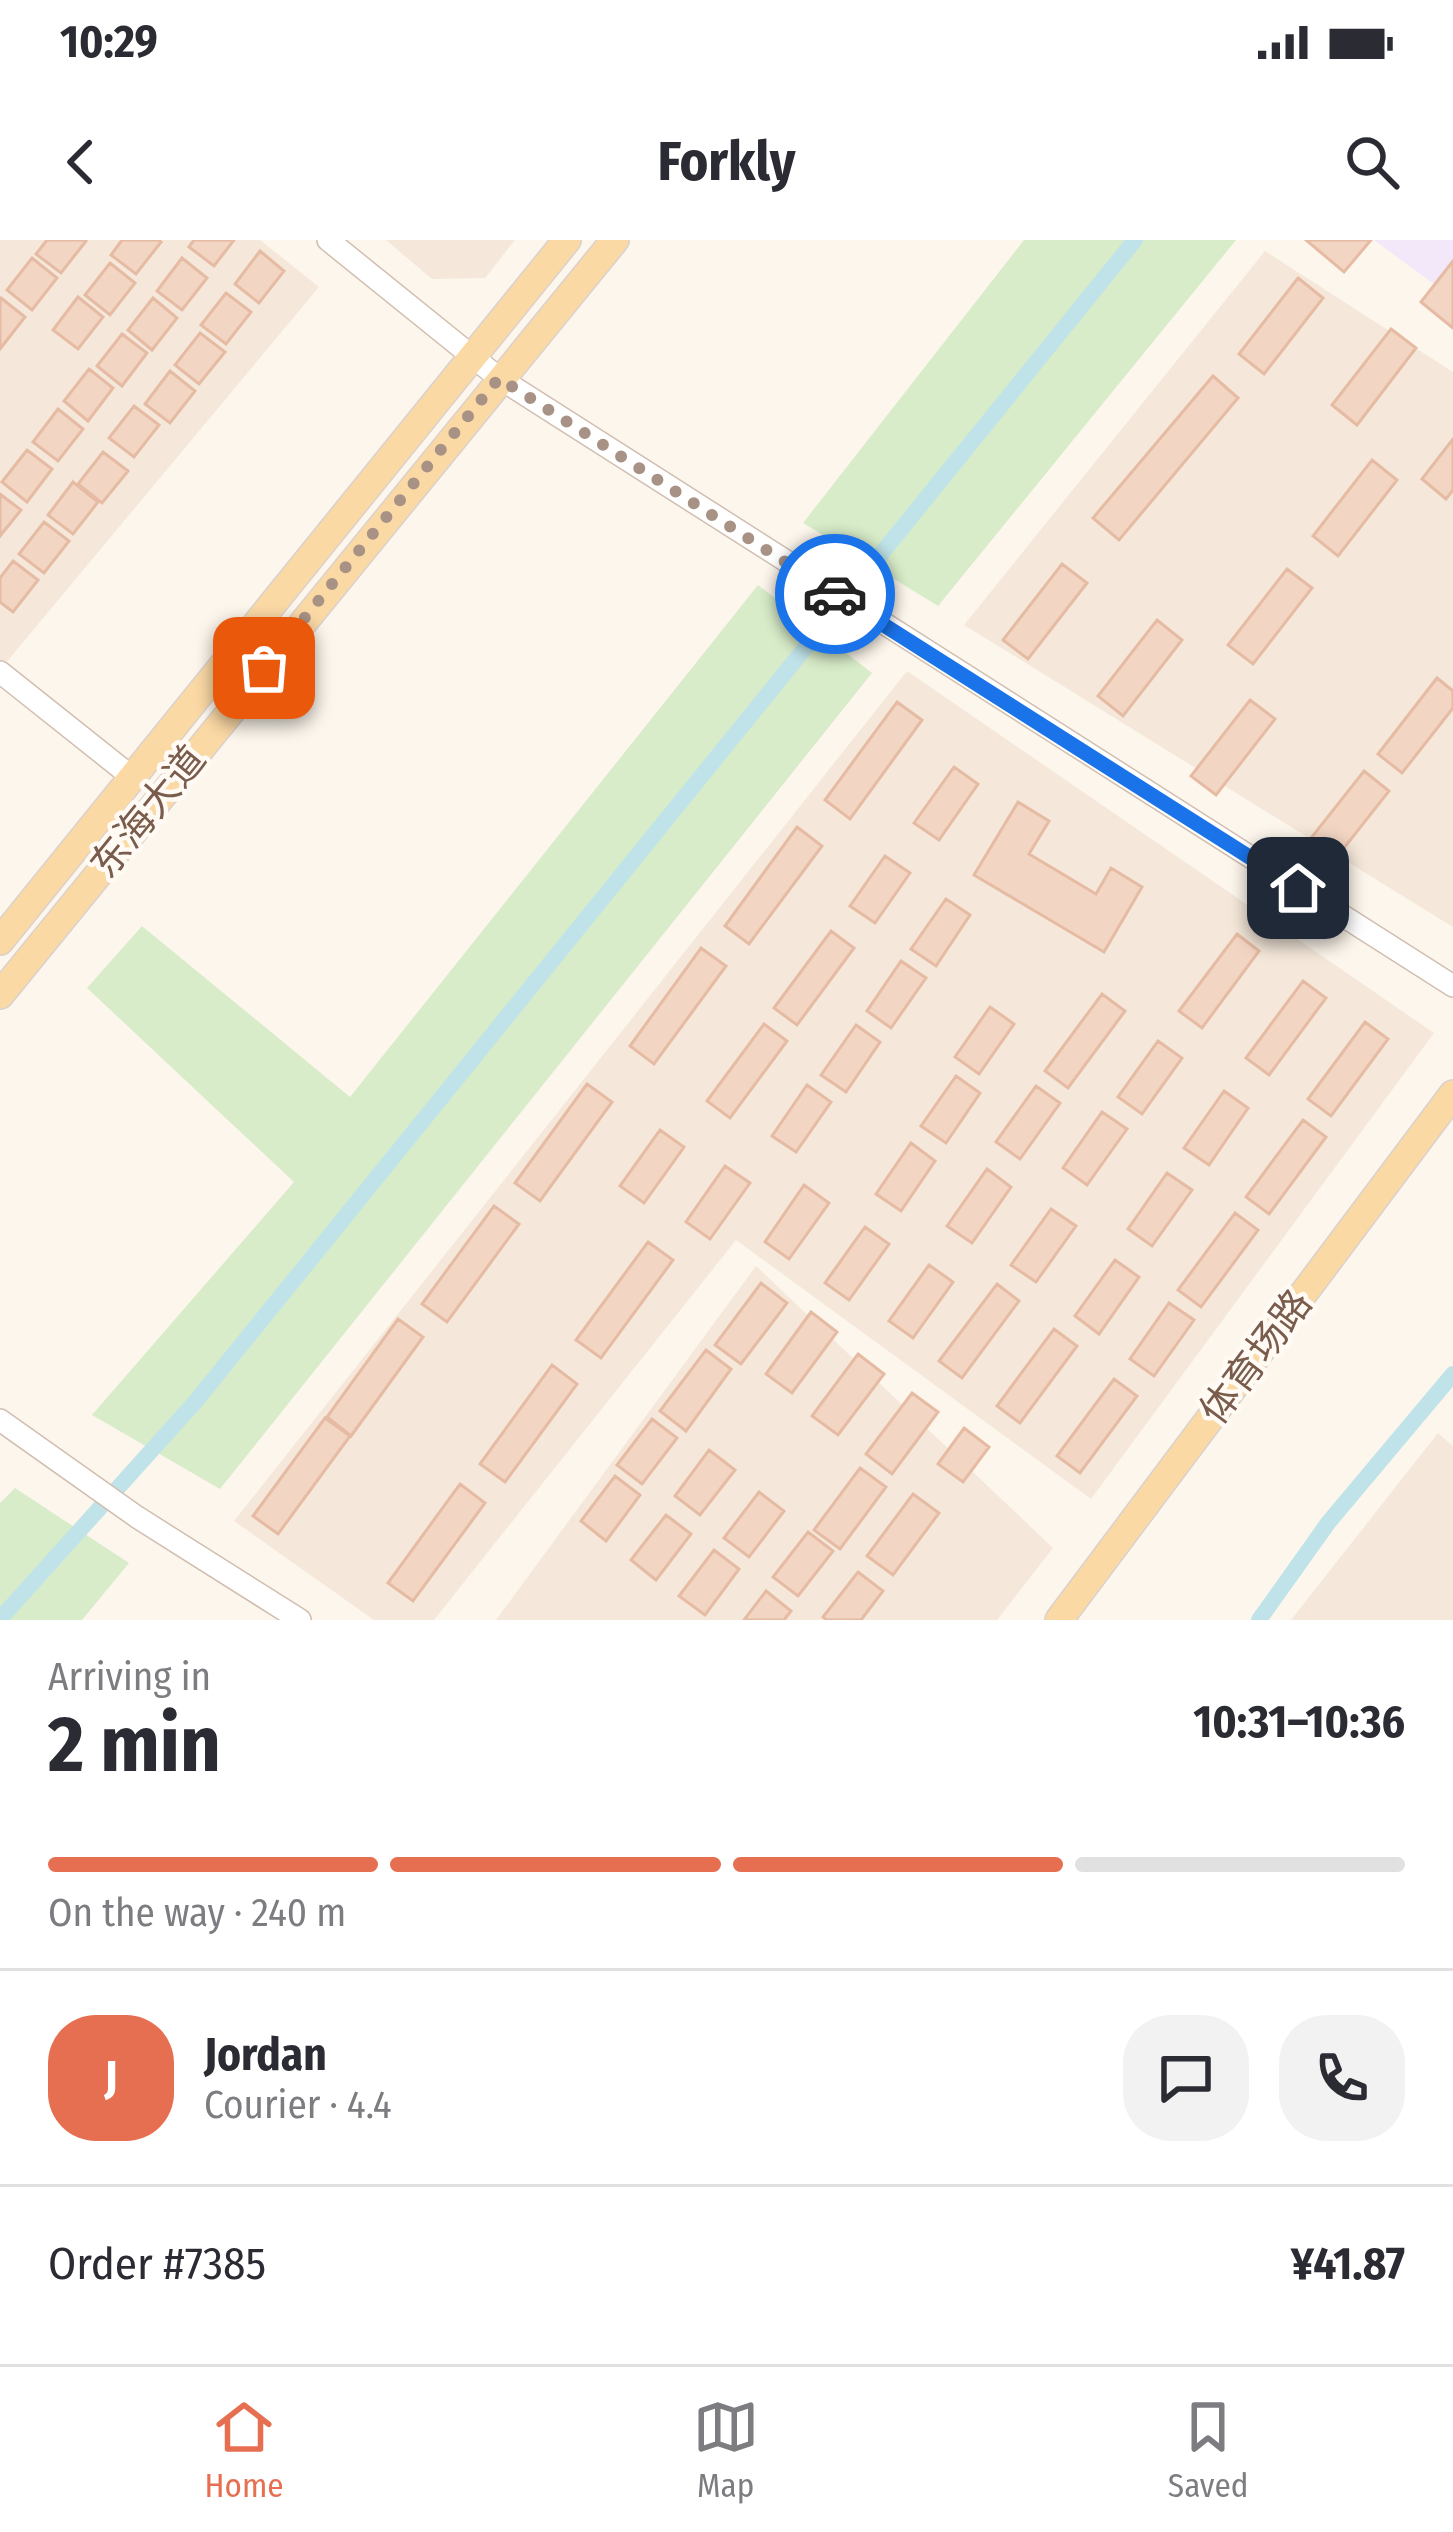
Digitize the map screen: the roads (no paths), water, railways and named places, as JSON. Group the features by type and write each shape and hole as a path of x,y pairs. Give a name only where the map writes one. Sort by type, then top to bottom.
{"main road":[{"name":"东海大道","path":"0,941 567,240"},
{"name":"东海大道","path":"0,995 615,240"},
{"name":"体育场路","path":"1059,1620 1453,1094"}],"street":[{"path":"328,240 499,378 1453,986"},
{"path":"0,672 132,777"},
{"path":"0,1420 137,1516 300,1620"}],"waterway":[{"path":"0,1619 196,1401 1135,240"},
{"path":"1259,1620 1328,1523 1453,1374"}]}
